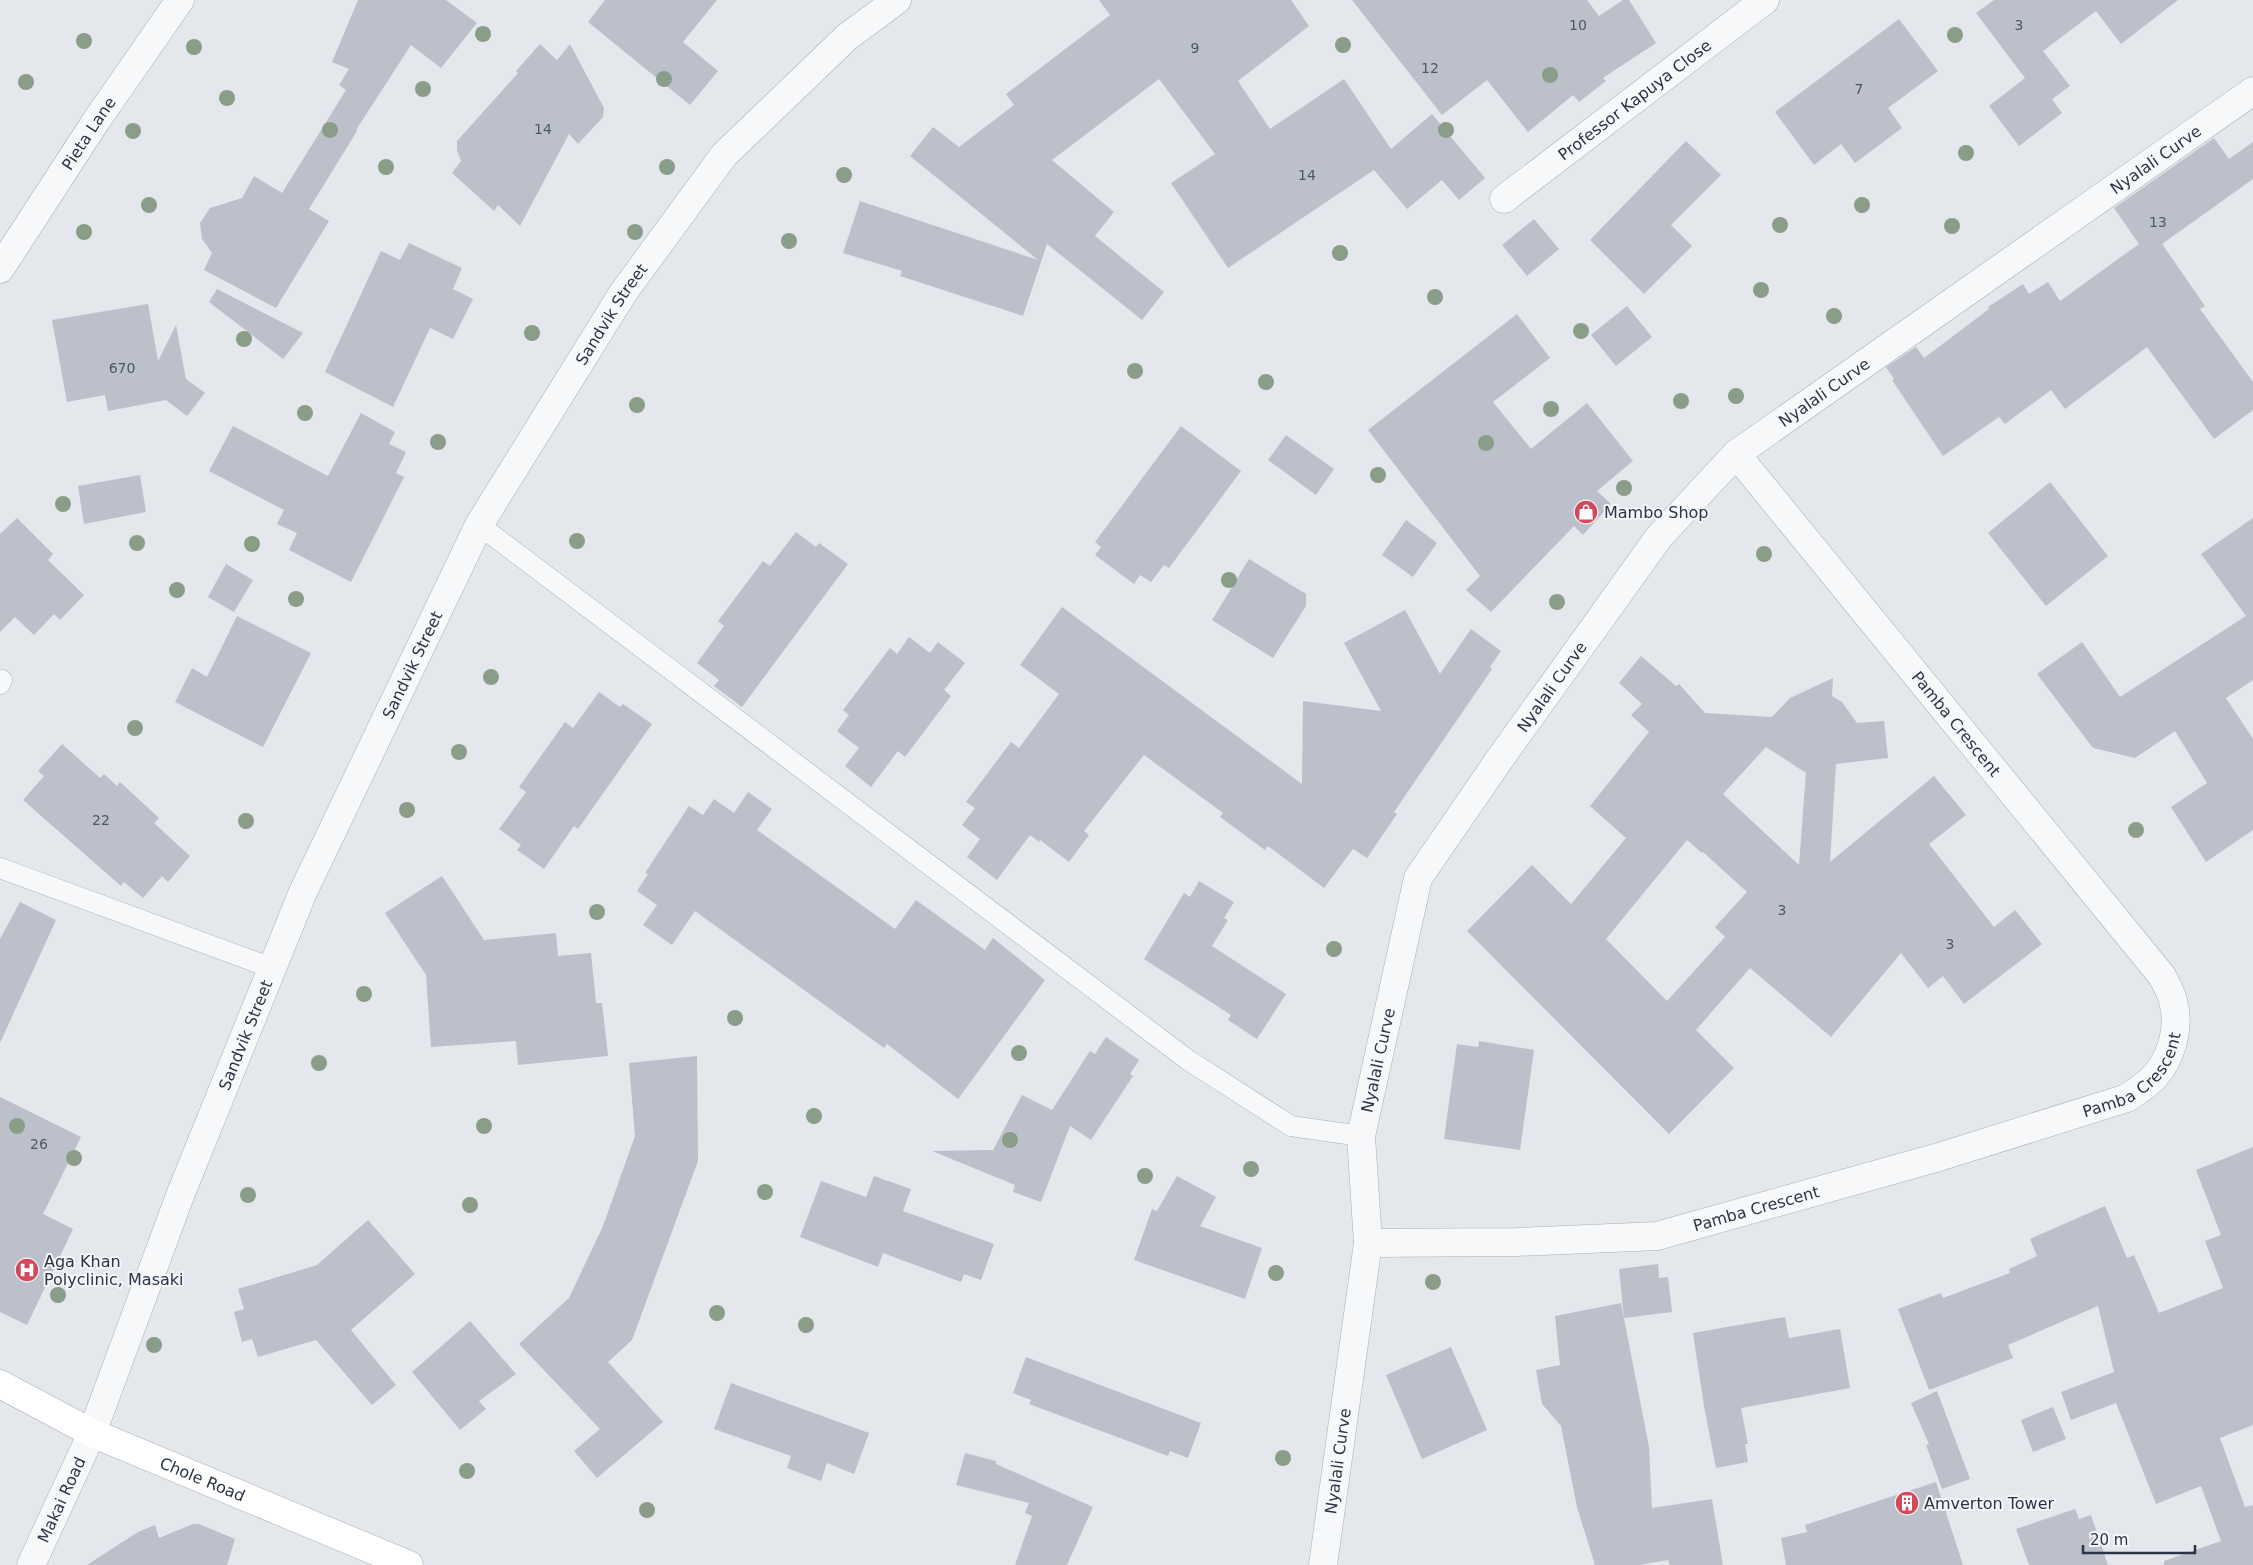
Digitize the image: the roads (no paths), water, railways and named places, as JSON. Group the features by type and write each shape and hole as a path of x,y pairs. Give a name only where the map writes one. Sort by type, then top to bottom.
{"street":[{"name":"Pieta Lane","path":"0,269 96,121 180,0"},
{"name":"Sandvik Street","path":"92,1433 181,1193 303,892 480,525 622,293 724,155 847,37 897,0"},
{"name":"Professor Kapuya Close","path":"1504,199 1765,0"},
{"name":"Nyalali Curve","path":"1323,1565 1368,1244 1361,1136 1418,878 1498,760 1659,537 1736,454 2253,91"},
{"name":"Pamba Crescent","path":"1368,1244 1516,1242 1657,1236 1939,1157 2127,1098 2150,1081 2165,1059 2174,1040 2176,1021 2173,1001 2162,976 1736,454"},
{"name":"Chole Road","path":"0,1384 92,1433 409,1565"},
{"name":"Makai Road","path":"31,1565 92,1433"}],"lane":[{"path":"480,525 1188,1060 1291,1126 1361,1136"},
{"path":"0,868 272,968"}],"place":[{"name":"Mambo Shop","path":"1586,512"},
{"name":"Aga Khan Polyclinic, Masaki","path":"27,1270"},
{"name":"Amverton Tower","path":"1907,1503"}]}
